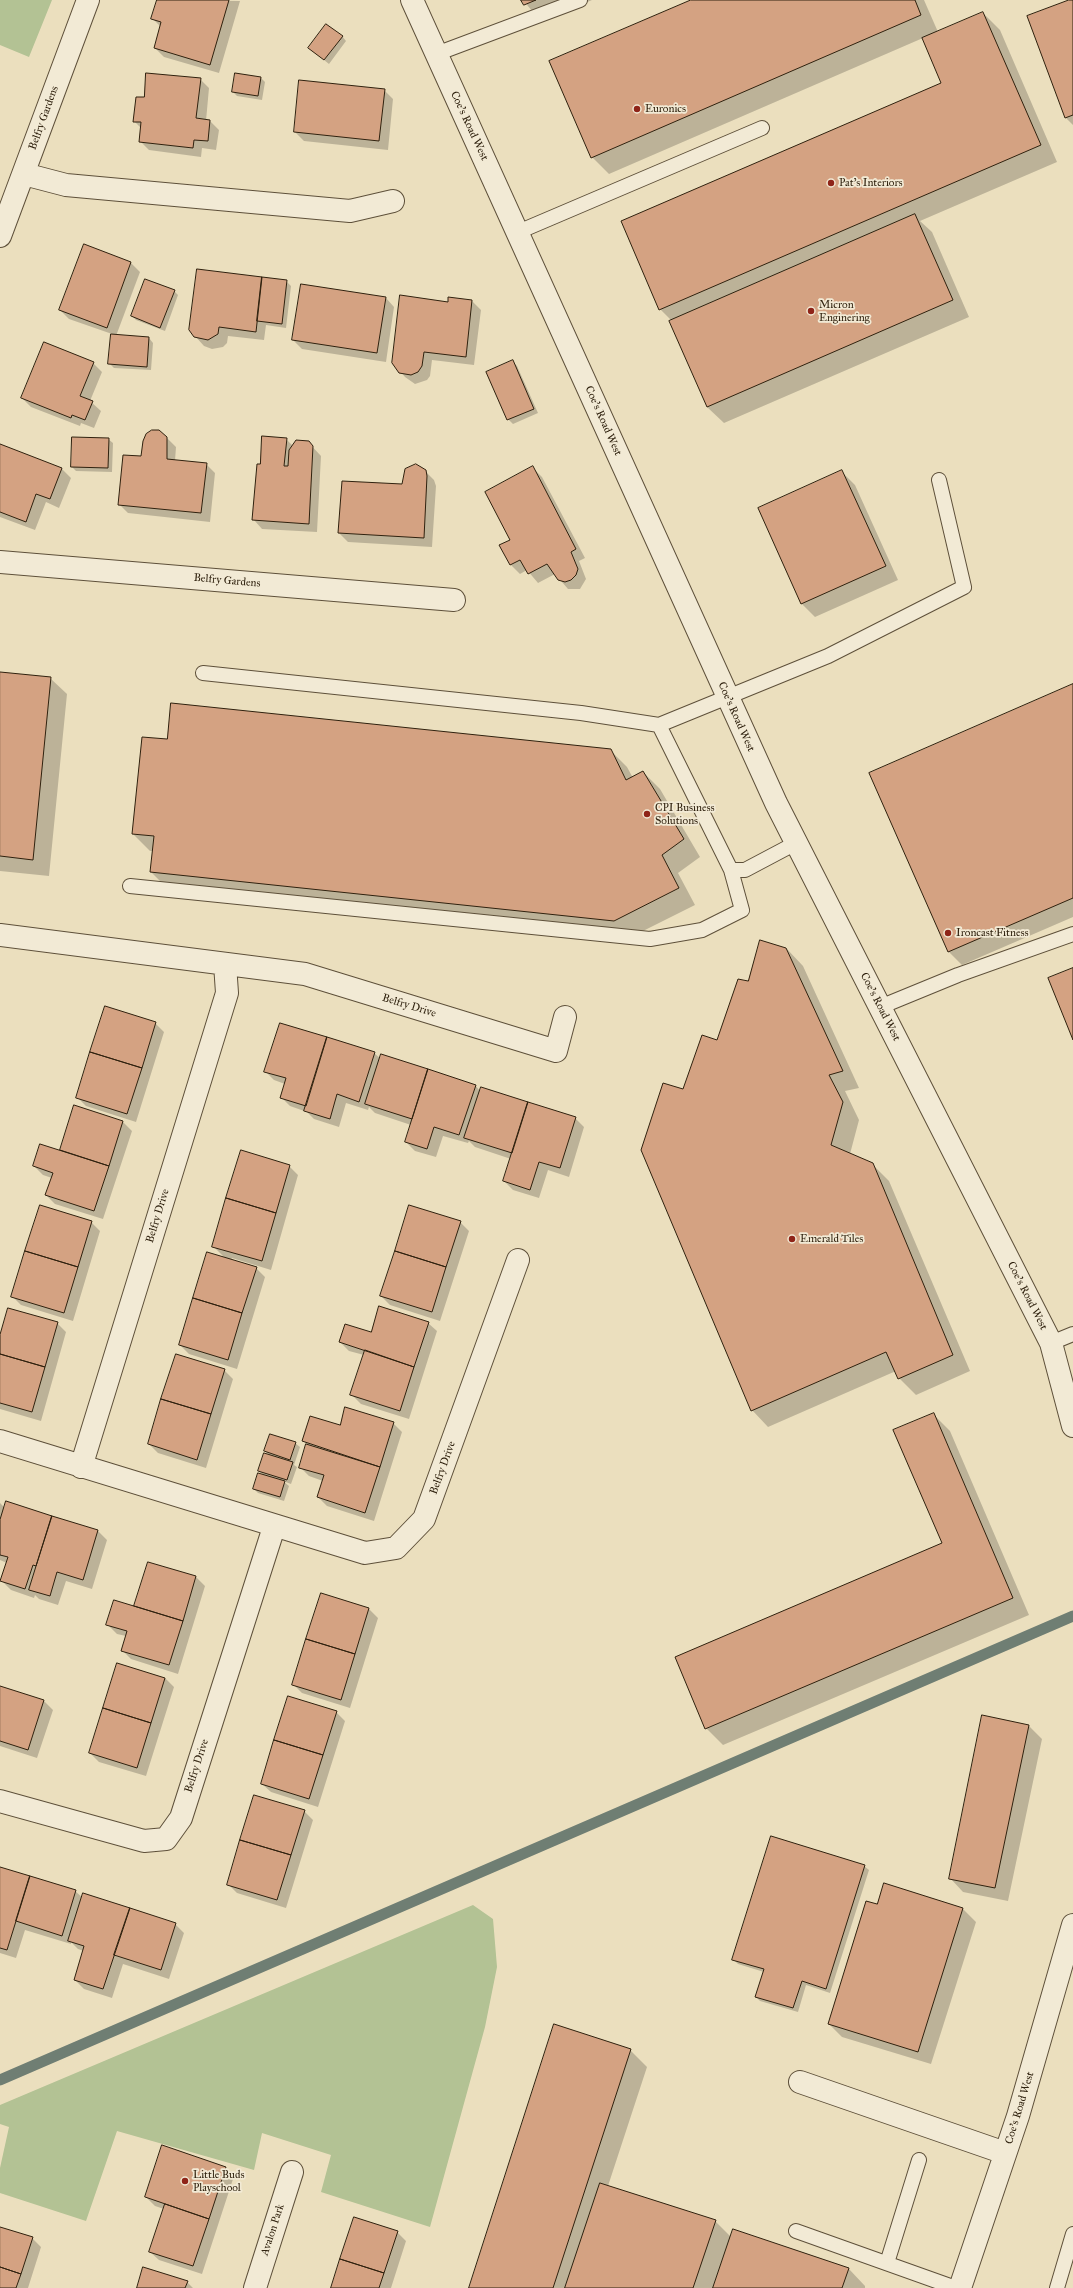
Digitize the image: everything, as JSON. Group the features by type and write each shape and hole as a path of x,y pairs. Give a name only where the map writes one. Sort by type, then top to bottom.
{"street":[{"name":"Belfry Gardens","path":"0,236 88,0"},
{"name":"Coe's Road West","path":"412,0 727,696 796,843 1051,1343 1073,1426"},
{"path":"24,174 66,185 350,211 393,201"},
{"name":"Belfry Gardens","path":"0,562 454,600"},
{"name":"Belfry Drive","path":"0,935 305,974 556,1051 565,1017"},
{"name":"Belfry Drive","path":"81,1467 227,993 225,964"},
{"name":"Belfry Drive","path":"0,1441 365,1553 396,1548 424,1519 518,1260"},
{"name":"Belfry Drive","path":"0,1801 144,1841 166,1839 181,1818 274,1526"},
{"name":"Coe's Road West","path":"960,2288 1005,2154 1073,1925"},
{"path":"800,2082 1005,2154"},
{"name":"Avalon Park","path":"255,2288 292,2172"}],"lane":[{"path":"436,54 580,0"},
{"path":"518,232 762,128"},
{"path":"203,673 581,713 658,725 828,656 964,587 939,480"},
{"path":"130,886 650,939 702,930 742,910 731,870 658,725"},
{"path":"731,870 745,870 796,843"},
{"path":"880,1007 958,975 1073,934"},
{"path":"1051,1343 1073,1334"},
{"path":"887,2263 919,2160"},
{"path":"796,2231 956,2288"},
{"path":"1057,2288 1073,2234"}],"green space":[{"path":"0,0 52,0 29,57 0,45"},
{"path":"473,1905 493,1919 497,1967 485,2027 430,2227 321,2192 331,2155 262,2133 254,2170 117,2131 86,2221 0,2193 0,2168 9,2127 0,2124 0,2105"}],"building":[{"path":"157,0 229,0 210,65 154,48 161,22 151,19"},
{"path":"521,0 536,0 524,5"},
{"name":"Euronics","path":"691,0 915,0 921,15 591,158 549,61"},
{"path":"1069,0 1073,0 1073,115 1065,118 1027,16"},
{"name":"Pat's Interiors","path":"983,12 1041,145 659,310 621,221 941,83 922,38"},
{"path":"326,24 343,36 324,60 308,48"},
{"path":"146,73 201,78 196,118 210,120 208,141 194,140 193,148 139,142 141,122 133,122 136,97 144,97"},
{"path":"235,73 261,77 258,96 232,92"},
{"path":"299,80 385,89 379,141 294,132"},
{"name":"Micron Enginering","path":"915,214 953,300 707,407 669,321"},
{"path":"84,244 131,262 107,328 59,310"},
{"path":"197,269 262,277 256,332 219,327 218,334 208,340 194,337 189,330"},
{"path":"262,277 287,280 282,324 257,321"},
{"path":"145,279 175,290 160,328 131,316"},
{"path":"301,284 386,297 377,353 292,340"},
{"path":"400,295 448,302 448,297 472,300 466,357 424,352 422,366 418,372 411,375 399,373 392,363"},
{"path":"111,334 149,337 147,367 108,364"},
{"path":"44,342 94,362 80,396 93,401 85,420 72,415 71,418 21,398"},
{"path":"513,360 534,409 507,420 486,372"},
{"path":"152,430 159,430 167,437 167,459 207,463 201,513 118,505 123,455 141,456 143,441 146,434"},
{"path":"262,436 287,438 284,466 288,466 289,450 296,440 309,441 313,446 309,524 252,520 257,464 260,464"},
{"path":"72,437 109,438 108,468 71,467"},
{"path":"0,444 62,468 50,499 36,494 26,522 0,512"},
{"path":"416,464 426,470 427,476 424,538 338,533 342,481 402,484 405,469"},
{"path":"533,466 576,549 571,552 578,569 576,575 571,580 565,582 558,580 547,564 528,574 520,560 510,565 499,545 510,540 485,492"},
{"path":"842,470 886,566 801,604 758,508"},
{"path":"0,672 51,677 33,860 0,856"},
{"path":"1073,684 1073,898 948,952 869,773"},
{"path":"171,703 611,749 626,780 643,771 684,839 662,855 679,888 614,921 150,872 154,836 132,834 142,737 167,739"},
{"name":"Emerald Tiles","path":"760,940 786,948 843,1071 829,1075 843,1102 831,1145 873,1163 953,1355 898,1379 886,1352 751,1411 641,1150 663,1083 683,1089 702,1035 717,1040 738,979 748,981"},
{"path":"1073,968 1073,1040 1048,978"},
{"path":"105,1006 156,1022 142,1068 90,1052"},
{"path":"280,1023 327,1037 306,1106 280,1098 286,1078 264,1072"},
{"path":"327,1037 375,1052 359,1102 337,1094 330,1119 304,1111"},
{"path":"90,1052 142,1068 127,1114 76,1098"},
{"path":"381,1054 428,1069 412,1119 365,1104"},
{"path":"428,1069 476,1085 459,1135 434,1127 427,1149 405,1142"},
{"path":"481,1087 528,1102 512,1153 464,1138"},
{"path":"528,1102 576,1117 560,1168 539,1162 530,1190 503,1181"},
{"path":"74,1105 123,1121 109,1166 60,1150"},
{"path":"40,1144 109,1166 94,1211 45,1195 53,1173 33,1166"},
{"path":"241,1150 290,1165 276,1213 226,1198"},
{"path":"226,1198 276,1213 262,1261 212,1247"},
{"path":"40,1205 92,1221 78,1267 25,1251"},
{"path":"409,1205 461,1221 446,1267 395,1251"},
{"path":"25,1251 78,1267 64,1313 11,1297"},
{"path":"395,1251 446,1267 432,1312 380,1296"},
{"path":"207,1252 257,1267 242,1313 193,1298"},
{"path":"193,1298 242,1313 228,1360 179,1345"},
{"path":"379,1306 429,1322 414,1367 339,1342 345,1324 371,1332"},
{"path":"8,1308 58,1322 45,1367 0,1354 0,1335"},
{"path":"365,1350 414,1367 400,1411 350,1395"},
{"path":"0,1354 45,1367 32,1412 0,1403"},
{"path":"176,1354 225,1369 211,1414 161,1399"},
{"path":"161,1399 211,1414 197,1460 148,1444"},
{"path":"345,1407 394,1422 380,1467 302,1441 310,1416 340,1425"},
{"path":"934,1413 1013,1598 705,1729 675,1657 942,1543 893,1430"},
{"path":"270,1434 296,1442 290,1460 264,1451"},
{"path":"306,1444 380,1467 365,1513 317,1497 324,1475 299,1468"},
{"path":"264,1453 293,1462 287,1480 258,1471"},
{"path":"258,1473 285,1481 280,1497 253,1489"},
{"path":"6,1501 52,1516 36,1566 33,1565 25,1589 0,1581 8,1557 0,1555 0,1520"},
{"path":"52,1516 98,1530 83,1580 57,1572 50,1596 29,1590"},
{"path":"148,1562 196,1576 183,1621 134,1606"},
{"path":"321,1593 369,1608 355,1654 306,1639"},
{"path":"114,1600 183,1621 169,1665 121,1651 127,1631 106,1625"},
{"path":"306,1639 355,1654 341,1700 292,1685"},
{"path":"117,1663 165,1678 151,1723 103,1708"},
{"path":"0,1686 44,1700 28,1750 0,1741"},
{"path":"288,1696 337,1711 323,1755 274,1740"},
{"path":"103,1708 151,1723 137,1768 89,1753"},
{"path":"982,1715 1029,1725 995,1888 949,1879"},
{"path":"274,1740 323,1755 309,1799 261,1784"},
{"path":"254,1795 305,1810 291,1855 240,1840"},
{"path":"771,1836 865,1865 826,1989 802,1981 793,2008 755,1997 764,1969 732,1960"},
{"path":"240,1840 291,1855 277,1900 227,1885"},
{"path":"0,1867 30,1876 7,1950 0,1948"},
{"path":"30,1876 76,1890 62,1936 16,1921"},
{"path":"884,1883 963,1908 918,2052 828,2024 866,1901 877,1904"},
{"path":"83,1893 130,1908 103,1989 74,1980 84,1946 68,1941"},
{"path":"130,1908 176,1923 161,1970 114,1955"},
{"path":"554,2024 631,2049 553,2288 469,2288"},
{"path":"162,2145 226,2167 209,2219 145,2197"},
{"path":"600,2183 716,2220 693,2288 565,2288"},
{"path":"165,2204 209,2219 193,2266 149,2252"},
{"path":"354,2217 398,2231 384,2273 340,2259"},
{"path":"0,2227 33,2237 21,2274 0,2267"},
{"path":"733,2229 849,2268 842,2288 713,2288"},
{"path":"340,2259 384,2273 379,2288 331,2288"},
{"path":"0,2267 21,2274 16,2288 0,2288"},
{"path":"143,2267 188,2281 185,2288 137,2288"}],"waterway":[{"path":"0,2080 1073,1616"}],"place":[{"name":"Euronics","path":"637,109"},
{"name":"Pat's Interiors","path":"831,183"},
{"name":"Micron Enginering","path":"811,311"},
{"name":"CPI Business Solutions","path":"647,814"},
{"name":"Ironcast Fitness","path":"948,933"},
{"name":"Emerald Tiles","path":"792,1239"},
{"name":"Little Buds Playschool","path":"185,2181"}]}
